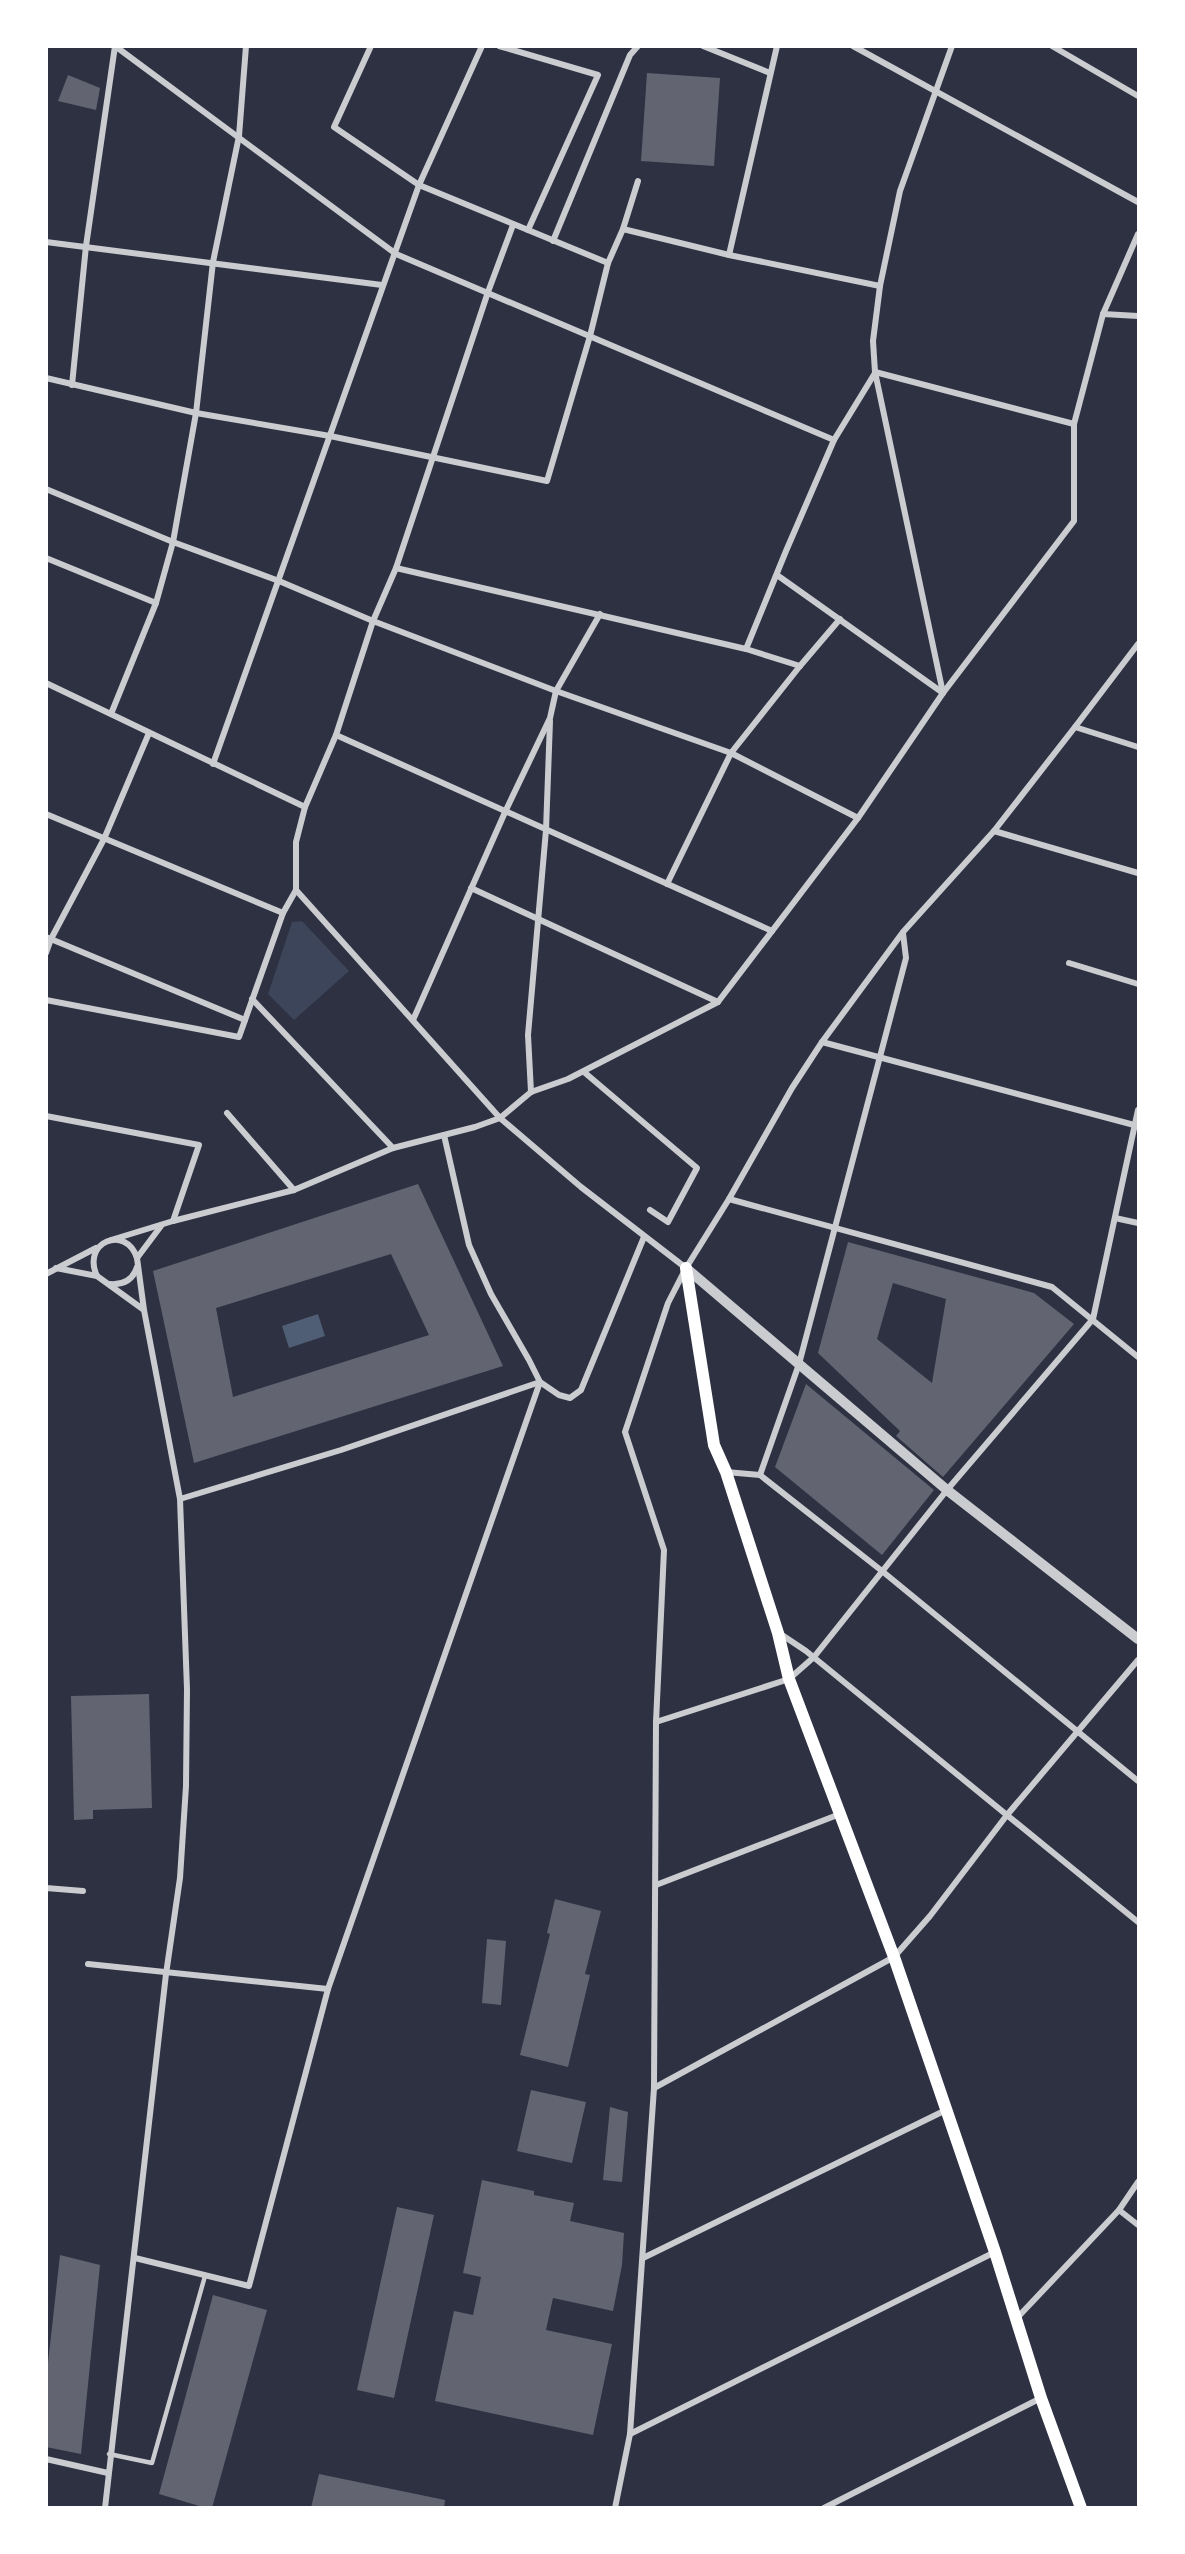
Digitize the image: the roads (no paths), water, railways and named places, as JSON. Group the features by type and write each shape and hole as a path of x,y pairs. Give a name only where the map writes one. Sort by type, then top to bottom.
{"main road":[{"path":"686,1268 714,1445 726,1472 778,1633 789,1679 894,1957 996,2252 1041,2398 1081,2508"}],"street":[{"path":"72,385 86,246 115,46 396,254 834,440"},
{"path":"111,714 156,603 172,542 196,412 213,262 239,136 246,46"},
{"path":"371,46 334,127 419,184 553,242 608,263"},
{"path":"213,764 419,184 482,46"},
{"path":"500,46 598,75 528,230"},
{"path":"553,242 630,55 638,46"},
{"path":"703,46 770,73"},
{"path":"729,255 777,46"},
{"path":"853,46 1138,202"},
{"path":"943,693 876,372 873,341 880,286 900,191 952,46"},
{"path":"1052,46 1138,96"},
{"path":"46,378 196,412 330,436 547,481 590,336 608,263 623,229 638,181"},
{"path":"46,1000 239,1037 284,913 296,890 296,842 305,807 336,735 373,621 396,568 488,292 513,225"},
{"path":"623,229 729,255 880,286"},
{"path":"46,1274 111,1240 172,1221 294,1190 393,1148 444,1136 500,1118 531,1092 584,1072 718,1002 858,818 943,693 1074,521 1074,424 1103,314 1138,234"},
{"path":"46,242 382,285"},
{"path":"1103,314 1138,316"},
{"path":"876,372 1074,424"},
{"path":"746,649 834,440 876,372"},
{"path":"46,489 172,542 279,581 373,621 556,691 732,753 858,818"},
{"path":"46,558 156,603"},
{"path":"396,568 746,649 800,666"},
{"path":"777,575 943,693"},
{"path":"531,1092 528,1035 546,830 550,718 556,691 600,614"},
{"path":"667,884 732,753 840,619"},
{"path":"615,2508 630,2434 654,2088 656,1722 664,1550 625,1432 668,1303 686,1268 729,1199 792,1088 822,1042 903,933 994,831 1138,644"},
{"path":"46,683 305,807"},
{"path":"413,1020 506,810 550,718"},
{"path":"1075,727 1138,747"},
{"path":"46,953 49,938 104,839 148,733"},
{"path":"336,735 772,931"},
{"path":"46,814 284,913"},
{"path":"994,831 1138,873"},
{"path":"471,888 718,1002"},
{"path":"296,890 500,1118 644,1237 686,1268 947,1490 1138,1639"},
{"path":"760,1475 799,1364 836,1228 906,958 903,933"},
{"path":"49,938 245,1020"},
{"path":"1069,963 1138,984"},
{"path":"252,999 393,1148"},
{"path":"822,1042 1136,1125"},
{"path":"584,1072 697,1168 668,1222 650,1210"},
{"path":"656,1722 789,1679 814,1657 947,1490 1092,1319 1138,1110"},
{"path":"227,1113 294,1190"},
{"path":"46,1116 199,1145 172,1221"},
{"path":"444,1136 469,1245 491,1294 540,1382 559,1395 570,1398 581,1390 644,1237"},
{"path":"729,1199 1052,1287 1138,1357"},
{"path":"1115,1218 1138,1223"},
{"path":"110,1284 125,1282 135,1272 137,1262 161,1225"},
{"path":"105,2508 166,1974 180,1878 186,1786 187,1689 180,1498 135,1252 125,1242 111,1240"},
{"path":"97,1276 93,1261 99,1247"},
{"path":"56,1268 97,1276 144,1310"},
{"path":"180,1498 341,1450 540,1382"},
{"path":"135,2258 249,2286 328,1989 540,1382"},
{"path":"726,1472 760,1475 882,1571 1138,1781"},
{"path":"778,1633 814,1657 1138,1922"},
{"path":"654,2088 894,1957 930,1916 1007,1815 1138,1660"},
{"path":"656,1886 840,1814"},
{"path":"46,1888 83,1891"},
{"path":"88,1964 166,1974 328,1989"},
{"path":"643,2258 946,2110"},
{"path":"1017,2318 1119,2210 1138,2182"},
{"path":"1119,2210 1138,2225"},
{"path":"630,2434 996,2252"},
{"path":"824,2508 1041,2398"},
{"path":"46,2459 108,2472"}],"lane":[{"path":"110,2454 152,2463 206,2276"}]}
